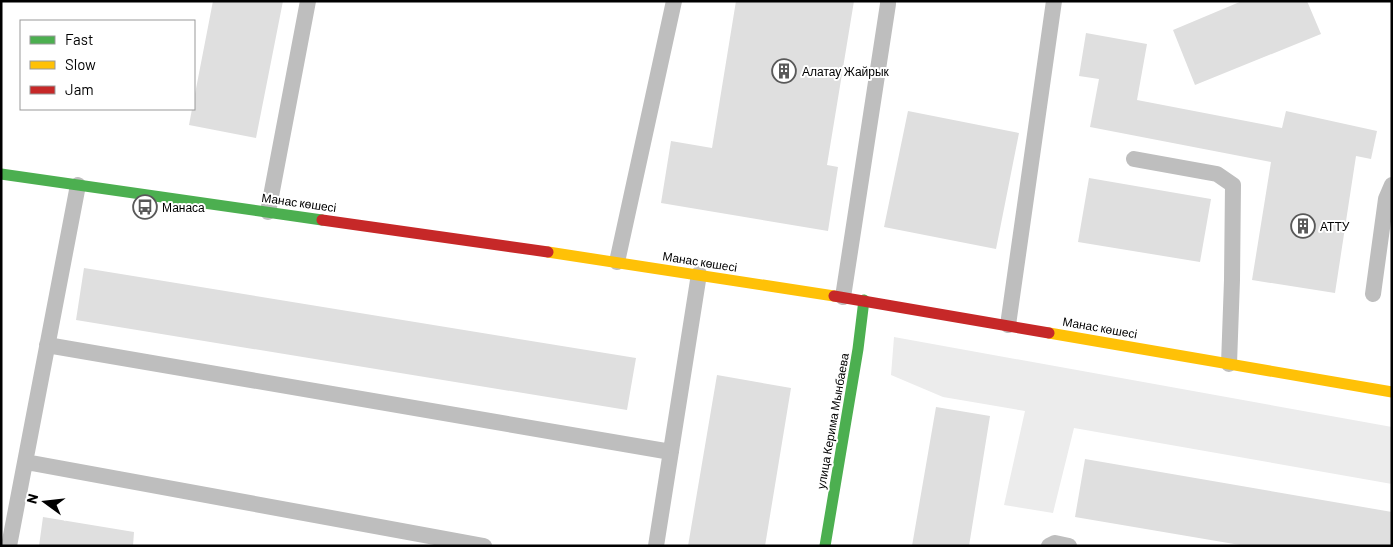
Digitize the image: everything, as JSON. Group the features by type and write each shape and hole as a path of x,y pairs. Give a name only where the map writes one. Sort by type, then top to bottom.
{"street":[{"name":"Манас көшесі","path":"1,174 843,296 1392,392"},
{"name":"улица Керима Мынбаева","path":"825,546 858,349 864,300"}],"lane":[{"path":"268,212 308,1"},
{"path":"617,262 674,1"},
{"path":"843,296 888,1"},
{"path":"1008,325 1054,1"},
{"path":"1134,159 1217,174 1233,185 1232,280 1228,364"},
{"path":"9,546 78,185"},
{"path":"1373,294 1386,198 1392,185"},
{"path":"656,546 700,274"},
{"path":"47,345 672,452"},
{"path":"26,462 484,546"},
{"path":"1049,546 1055,543 1069,546"}],"shaded area":[{"path":"894,337 1392,427 1392,484 1074,428 1053,513 1004,505 1025,411 943,397 891,375"}],"building":[{"path":"213,1 283,1 256,138 189,125 192,110 195,110 195,94"},
{"name":"Алатау Жайрык","path":"736,1 854,1 827,165 838,167 828,231 661,203 671,141 712,148"},
{"path":"1242,1 1307,1 1321,34 1195,85 1173,30"},
{"path":"1086,33 1147,44 1137,100 1282,128 1286,111 1377,131 1371,159 1356,156 1335,293 1252,280 1271,162 1090,127 1099,79 1079,76"},
{"path":"908,111 1019,133 996,249 884,227"},
{"path":"1089,178 1211,199 1200,262 1078,242"},
{"path":"84,268 636,358 627,410 76,320"},
{"path":"717,375 791,388 765,546 688,546"},
{"path":"936,407 990,416 969,546 912,546"},
{"path":"1085,459 1392,512 1392,546 1246,546 1075,517"},
{"path":"43,517 134,532 133,546 39,546"}],"traffic: fast":[{"path":"1,174 322,220"},
{"path":"825,546 858,349 864,300"}],"traffic: slow":[{"path":"548,252 834,296"},
{"path":"1049,333 1392,392"}],"traffic: jam":[{"path":"322,220 548,252"},
{"path":"834,296 1049,333"}],"place":[{"name":"Алатау Жайрык","path":"784,71"},
{"name":"Манаса","path":"145,207"},
{"name":"АТТУ","path":"1303,226"}]}
